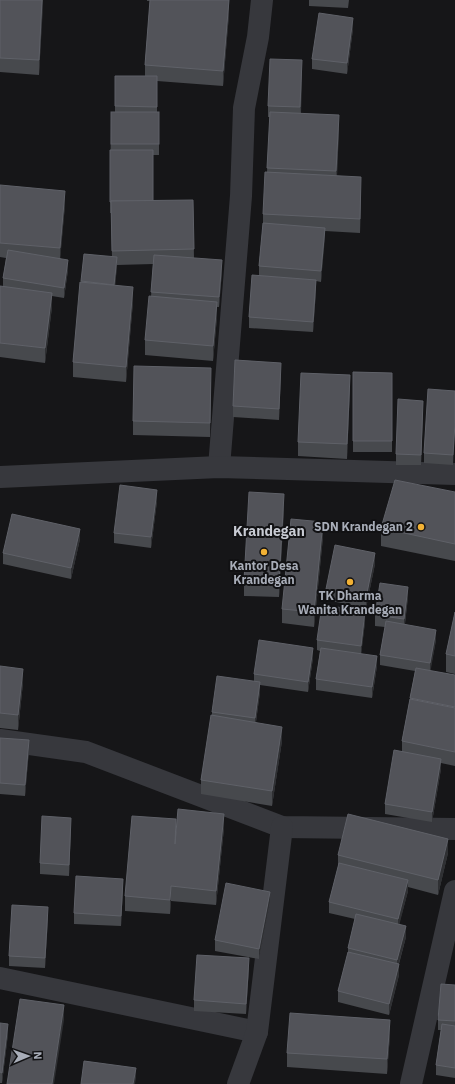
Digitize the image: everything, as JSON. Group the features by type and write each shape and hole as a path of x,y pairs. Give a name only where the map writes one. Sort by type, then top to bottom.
{"street":[{"path":"219,467 241,196 244,108 258,37 262,0"},
{"path":"1,481 219,467 455,474"},
{"path":"0,740 86,752 282,827 455,829"},
{"path":"238,1084 257,1032 282,827"},
{"path":"411,1084 455,892"},
{"path":"0,978 257,1032"}],"building":[{"path":"0,0 42,0 39,60 0,58"},
{"path":"150,0 229,0 223,71 145,65"},
{"path":"319,13 353,18 347,63 312,59"},
{"path":"270,59 302,60 300,107 268,106"},
{"path":"115,76 157,76 157,107 115,106"},
{"path":"111,112 159,112 159,144 111,144"},
{"path":"270,112 339,115 336,171 267,168"},
{"path":"110,150 153,150 153,201 110,202"},
{"path":"265,172 361,177 360,219 263,214"},
{"path":"0,185 65,191 60,248 0,243"},
{"path":"193,200 194,249 112,251 111,201"},
{"path":"263,223 325,228 321,271 259,266"},
{"path":"8,250 68,260 64,288 3,278"},
{"path":"84,254 117,257 114,285 81,281"},
{"path":"154,255 222,260 219,297 151,292"},
{"path":"252,275 316,280 313,322 249,317"},
{"path":"80,282 133,287 126,367 73,362"},
{"path":"0,286 52,293 45,348 0,343"},
{"path":"149,296 217,302 213,346 145,340"},
{"path":"235,360 281,363 279,409 233,406"},
{"path":"134,366 211,368 210,423 133,421"},
{"path":"353,372 392,373 392,441 353,441"},
{"path":"301,373 350,375 347,444 298,442"},
{"path":"428,389 455,391 453,455 424,453"},
{"path":"398,399 423,401 421,455 396,454"},
{"name":"SDN Krandegan 2","path":"395,480 455,492 455,544 381,528"},
{"path":"120,485 157,490 151,537 114,533"},
{"name":"Kantor Desa Krandegan","path":"249,492 284,494 279,583 244,581"},
{"path":"12,514 80,529 71,568 3,553"},
{"path":"291,519 323,522 314,612 282,609"},
{"name":"TK Dharma Wanita Krandegan","path":"335,545 375,553 366,598 326,589"},
{"path":"380,583 408,587 404,619 375,615"},
{"path":"322,605 365,611 361,646 317,640"},
{"path":"455,612 455,656 446,654"},
{"path":"386,621 436,630 430,663 380,655"},
{"path":"259,640 313,648 308,682 254,674"},
{"path":"321,648 377,656 372,687 316,679"},
{"path":"0,666 23,669 18,715 0,713"},
{"path":"416,668 455,675 455,707 410,698"},
{"path":"217,676 260,682 255,718 212,712"},
{"path":"410,699 455,708 455,752 402,741"},
{"path":"211,715 282,727 272,791 201,780"},
{"path":"0,738 29,740 25,785 0,783"},
{"path":"394,750 441,759 432,812 385,804"},
{"path":"178,809 224,814 216,891 171,886 170,900 125,896 132,816 176,819 175,844"},
{"path":"348,814 448,839 438,880 338,855"},
{"path":"42,816 71,818 69,865 40,863"},
{"path":"339,863 408,880 398,919 329,902"},
{"path":"76,876 123,879 121,916 74,913"},
{"path":"226,883 270,892 259,949 215,940"},
{"path":"12,905 48,907 45,958 9,956"},
{"path":"356,914 406,926 397,960 348,948"},
{"path":"348,952 399,964 389,1004 338,991"},
{"path":"197,955 249,958 246,1004 194,1000"},
{"path":"441,984 455,985 455,1021 438,1020"},
{"path":"20,999 64,1005 52,1084 7,1084"},
{"path":"290,1013 390,1020 387,1059 287,1053"},
{"path":"0,1023 8,1024 2,1073 0,1072"},
{"path":"442,1024 455,1026 455,1068 436,1065"},
{"path":"84,1061 136,1068 133,1084 81,1084"}],"place":[{"name":"SDN Krandegan 2","path":"421,527"},
{"name":"Kantor Desa Krandegan","path":"264,552"},
{"name":"TK Dharma Wanita Krandegan","path":"350,582"}],"district":[{"name":"Krandegan","path":"269,531"}]}
